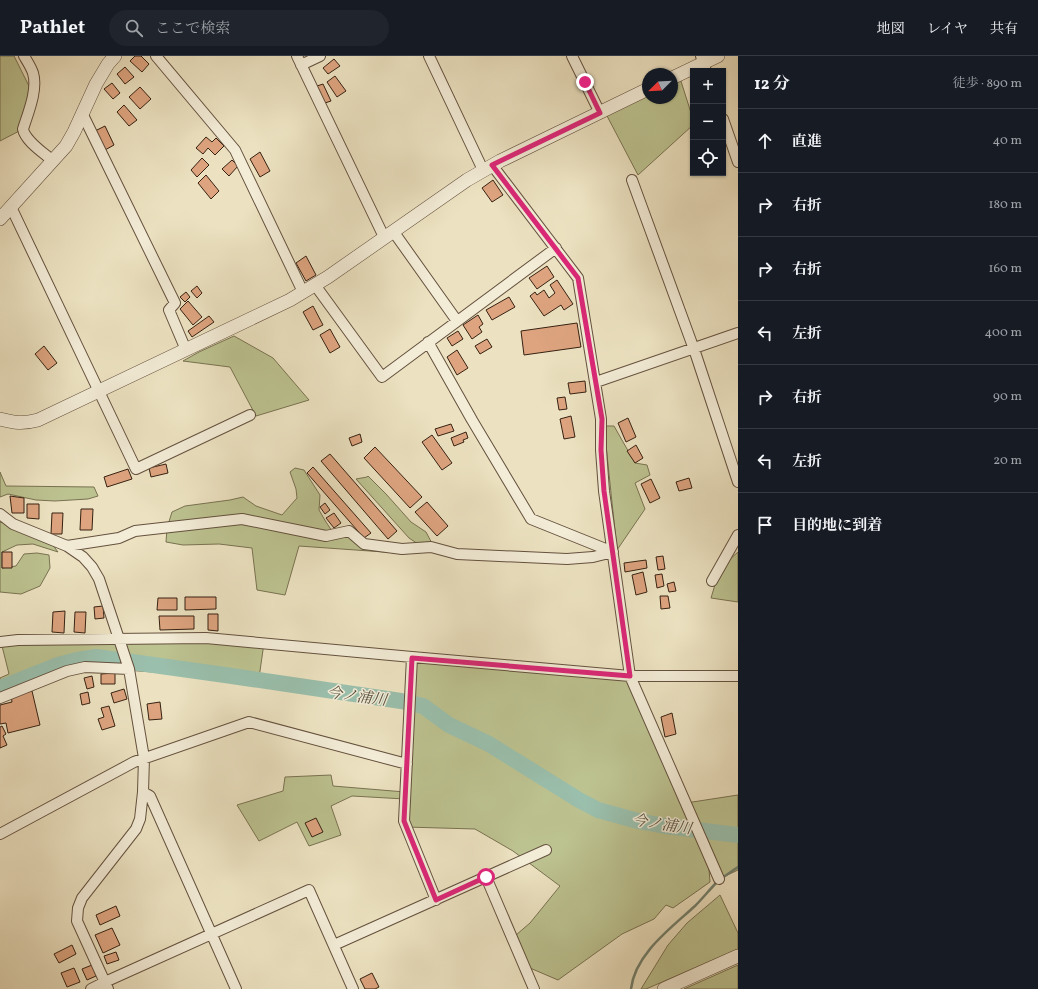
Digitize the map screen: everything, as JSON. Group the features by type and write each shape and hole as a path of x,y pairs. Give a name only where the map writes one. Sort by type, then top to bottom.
{"street":[{"path":"24,56 33,73 34,84 33,94 23,130 24,134 53,161"},
{"path":"0,219 66,146 96,84 108,64 115,56"},
{"path":"156,56 235,150 303,292"},
{"path":"320,56 299,60 389,234 457,321"},
{"path":"429,56 488,168 556,248 578,278 602,419 601,450 604,491 630,676 719,879"},
{"path":"572,56 600,113"},
{"path":"678,75 718,56"},
{"path":"0,419 26,423 38,420 270,310 328,277 448,192 488,168 642,93"},
{"path":"82,114 175,303 169,310 186,350"},
{"path":"726,128 738,162"},
{"path":"632,180 694,348 738,482"},
{"path":"11,207 136,469 250,415"},
{"path":"315,285 382,377 556,248"},
{"path":"596,382 738,333"},
{"path":"428,342 472,420 531,519 613,552"},
{"path":"0,514 13,524 67,546 92,566 99,579 129,668 144,758 143,792 140,818 136,829 82,898 78,908 78,921 106,985"},
{"path":"67,546 119,538 135,531 242,519 326,536 349,531 364,544 402,549 431,547 457,554 567,559 593,557 613,552"},
{"path":"712,581 738,535"},
{"path":"0,642 18,640 206,638 412,658 630,676 738,676"},
{"path":"412,658 404,821 436,900"},
{"path":"0,698 67,671 86,667 129,668"},
{"path":"0,834 134,762 249,722 407,764"},
{"path":"143,792 150,796 236,989"},
{"path":"334,945 546,850"},
{"path":"486,877 534,989"},
{"path":"91,989 106,985 211,934 309,890 354,989"},
{"path":"664,989 738,956"}],"green space":[{"path":"0,56 14,56 33,94 23,129 0,141"},
{"path":"678,75 690,110 690,128 638,175 606,114 642,93 642,104 678,104"},
{"path":"234,336 273,358 309,400 256,416 230,367 183,361"},
{"path":"604,426 614,426 635,463 647,465 650,475 635,483 645,509 617,550"},
{"path":"295,468 304,470 320,495 319,510 334,534 350,536 398,553 299,546 285,595 257,590 252,548 219,544 183,545 166,542 167,528 172,512 185,506 243,497 256,506 282,515 297,498 296,489 290,472"},
{"path":"0,472 6,486 94,487 98,496 88,499 55,501 36,500 8,494 0,497"},
{"path":"368,476 411,522 426,532 435,549 424,548 409,538 356,479"},
{"path":"0,522 25,529 52,544 58,552 33,544 17,545 2,552 2,568 16,566 24,554 37,553 49,555 50,568 40,586 21,594 0,592"},
{"path":"738,552 738,602 711,598 720,568"},
{"path":"1,642 264,643 258,685 194,675 84,667 0,698 0,678 9,674"},
{"path":"412,657 630,676 686,803 738,795 738,870 719,879 708,856 710,882 673,908 666,905 654,919 622,934 558,980 523,965 516,935 530,923 560,886 513,851 475,829 406,827"},
{"path":"331,775 333,786 405,792 405,799 352,796 331,806 341,835 309,846 297,822 259,841 237,805 283,791 285,777"},
{"path":"720,895 738,933 738,949 646,989 641,989 668,945 687,923"},
{"path":"738,965 738,989 684,989"}],"building":[{"path":"135,56 141,56 149,64 142,72 130,61"},
{"path":"334,59 340,66 328,74 323,68"},
{"path":"125,67 134,77 125,84 117,74"},
{"path":"335,76 346,91 337,97 327,82"},
{"path":"112,83 120,93 113,99 104,89"},
{"path":"323,84 331,101 325,103 317,86"},
{"path":"140,87 151,99 140,109 129,97"},
{"path":"124,105 137,120 129,126 117,112"},
{"path":"105,126 114,145 105,150 95,131"},
{"path":"206,137 212,142 216,138 224,146 215,155 208,148 203,154 196,148"},
{"path":"260,152 270,171 260,177 250,159"},
{"path":"202,158 209,165 197,177 191,170"},
{"path":"232,160 238,166 229,176 222,169"},
{"path":"206,175 219,191 211,199 198,183"},
{"path":"493,180 503,195 492,202 482,188"},
{"path":"306,256 316,275 306,281 296,263"},
{"path":"547,266 554,277 537,289 529,278"},
{"path":"557,280 573,304 564,310 561,305 544,316 530,296 535,292 537,295 544,290 549,298 555,293 550,285"},
{"path":"197,286 202,293 197,298 191,291"},
{"path":"186,292 190,297 185,302 180,297"},
{"path":"509,297 515,307 492,320 486,310"},
{"path":"188,301 202,317 193,325 180,309"},
{"path":"313,306 323,325 313,330 303,312"},
{"path":"478,315 483,324 479,327 482,332 472,339 463,325"},
{"path":"209,316 214,322 192,337 188,331"},
{"path":"577,323 581,347 524,355 521,331"},
{"path":"330,329 340,347 330,353 320,335"},
{"path":"458,331 463,339 452,346 447,338"},
{"path":"487,339 492,347 480,354 475,346"},
{"path":"44,346 57,363 48,370 35,354"},
{"path":"457,350 468,368 457,375 447,357"},
{"path":"585,381 586,392 570,394 568,383"},
{"path":"565,397 567,409 559,410 557,398"},
{"path":"571,416 575,437 564,439 560,419"},
{"path":"628,418 636,437 626,442 618,423"},
{"path":"451,424 454,431 438,436 435,429"},
{"path":"466,432 468,438 463,440 464,442 454,446 451,438"},
{"path":"360,434 362,442 352,446 349,438"},
{"path":"432,435 452,463 442,470 422,442"},
{"path":"636,445 643,458 635,463 627,451"},
{"path":"375,447 422,497 410,508 364,458"},
{"path":"330,454 397,531 388,539 321,461"},
{"path":"166,464 168,473 151,477 149,468"},
{"path":"313,467 371,533 364,538 307,473"},
{"path":"128,469 132,479 107,487 104,477"},
{"path":"689,478 692,488 679,491 676,482"},
{"path":"651,479 660,498 650,503 641,484"},
{"path":"10,496 24,498 24,513 12,513"},
{"path":"427,502 448,526 437,536 415,512"},
{"path":"325,503 330,510 325,514 320,507"},
{"path":"27,504 39,504 39,519 27,518"},
{"path":"81,509 93,509 92,530 80,530"},
{"path":"52,513 63,513 62,534 51,534"},
{"path":"334,513 341,523 334,528 326,518"},
{"path":"2,552 12,552 12,568 2,568"},
{"path":"663,556 665,569 658,570 656,557"},
{"path":"646,560 647,568 625,572 624,563"},
{"path":"643,572 647,592 636,595 632,575"},
{"path":"662,574 664,586 657,588 655,575"},
{"path":"674,582 676,591 669,592 667,584"},
{"path":"660,596 668,596 670,608 661,609"},
{"path":"185,597 216,597 216,609 185,610"},
{"path":"158,598 177,598 177,610 157,610"},
{"path":"103,606 104,618 95,619 94,607"},
{"path":"65,611 64,633 52,632 53,612"},
{"path":"75,612 86,612 85,633 74,632"},
{"path":"208,614 218,614 218,631 208,630"},
{"path":"159,616 194,616 194,629 160,630"},
{"path":"115,673 115,684 101,684 101,674"},
{"path":"92,676 94,687 87,689 84,678"},
{"path":"124,689 127,699 114,703 111,693"},
{"path":"32,691 40,725 8,733 6,723 0,724 0,705 12,702 11,696"},
{"path":"88,692 90,703 82,705 80,694"},
{"path":"160,702 162,719 149,720 147,704"},
{"path":"109,706 115,726 102,730 98,719 104,717 101,708"},
{"path":"672,713 676,734 665,737 661,717"},
{"path":"2,726 6,734 3,736 7,745 0,748 0,727"},
{"path":"316,818 323,832 312,837 305,823"},
{"path":"116,906 120,916 100,925 96,915"},
{"path":"112,928 120,945 103,953 95,935"},
{"path":"72,945 76,954 59,963 54,954"},
{"path":"116,952 119,960 107,964 104,956"},
{"path":"92,965 96,976 87,980 82,969"},
{"path":"74,968 80,982 67,987 61,973"},
{"path":"372,973 379,987 375,989 365,989 360,979"}],"waterway":[{"name":"今ノ浦川","path":"0,688 58,665 96,657 401,701 423,706 449,725 489,744 579,800 598,810 638,821 665,826 738,835"},
{"path":"722,878 738,867"},
{"path":"631,989 639,964 647,953 665,933 695,906 718,881"}],"route":[{"path":"486,877 436,900 404,821 412,658 630,676 604,491 601,450 602,419 578,278 492,165 600,113 585,82"}]}
